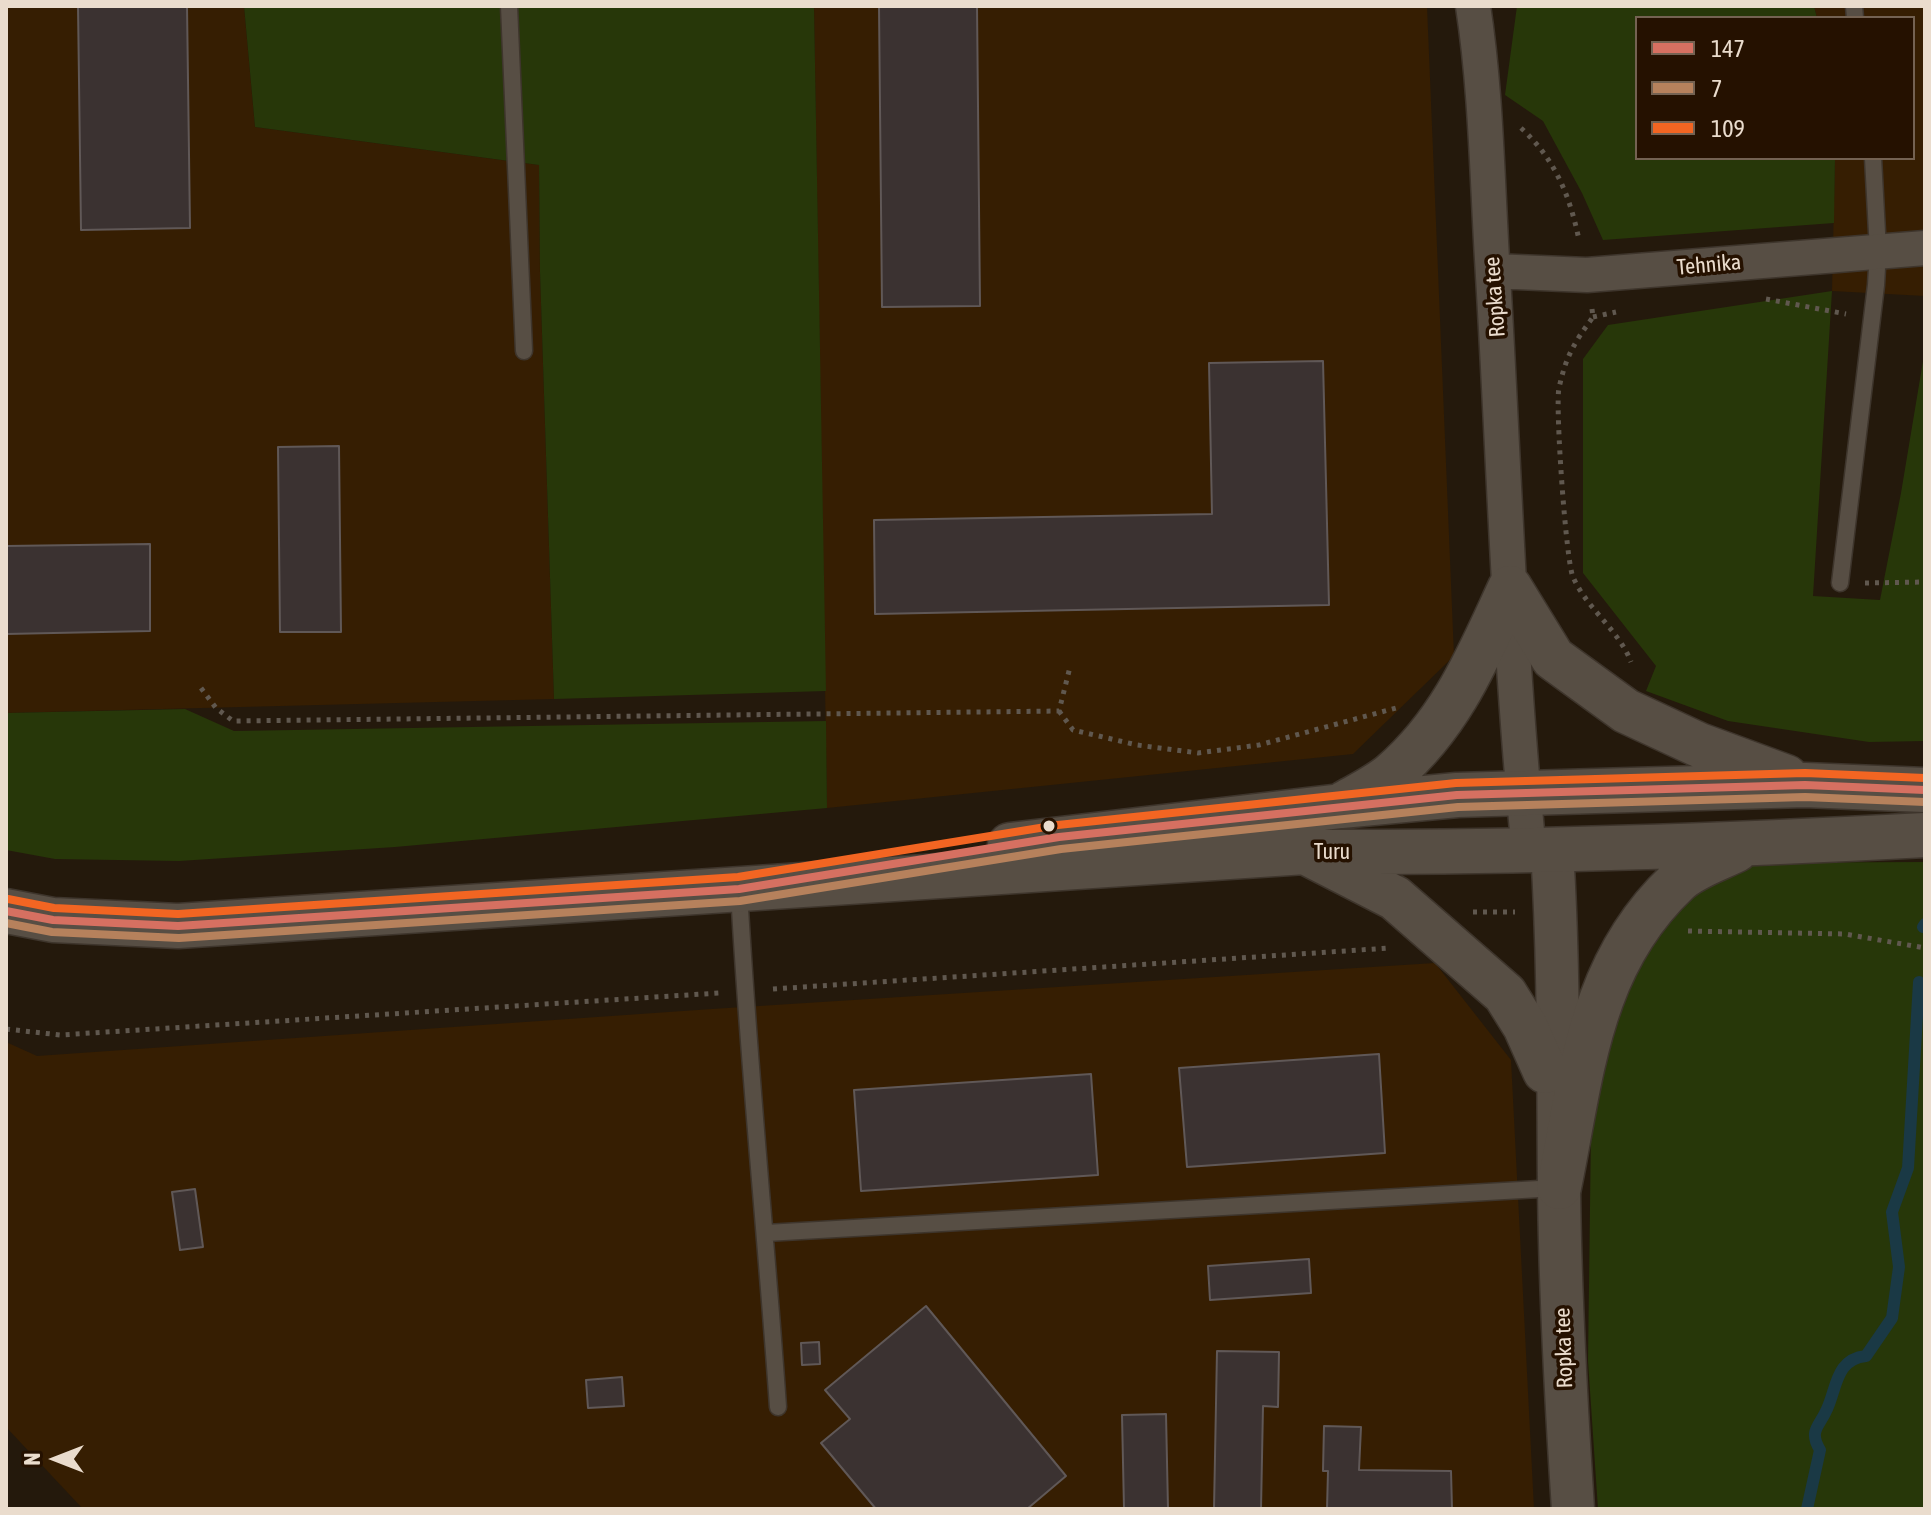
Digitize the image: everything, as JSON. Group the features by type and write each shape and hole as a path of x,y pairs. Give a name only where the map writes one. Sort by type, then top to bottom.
{"main road":[{"path":"1510,588 1553,658 1626,711 1699,745 1805,785"},
{"path":"1341,806 1392,775 1438,725 1461,692 1510,588"},
{"name":"Turu","path":"739,889 1059,837 1457,795 1805,785 1925,790"},
{"name":"Turu","path":"6,911 53,920 178,926 1305,852 1744,846 1925,835"},
{"path":"1559,1187 1579,1077 1595,1012 1624,951 1678,880 1744,846"},
{"path":"1305,852 1395,898 1439,933 1505,994 1525,1026 1545,1071"}],"street":[{"name":"Ropka tee","path":"1473,6 1483,99 1510,588 1538,730 1535,793 1558,975 1559,1187 1573,1509"},
{"name":"Tehnika","path":"1493,271 1587,275 1925,248"},
{"name":"Ropka tee","path":"1540,850 1534,911 1545,1071 1559,1187"}],"lane":[{"path":"509,6 524,351"},
{"path":"1840,583 1878,251 1873,160"},
{"path":"739,889 744,991 778,1407"},
{"path":"766,1233 1559,1187"}],"path":[{"path":"1483,99 1505,113 1543,148 1572,204 1593,317"},
{"path":"1751,300 1766,299 1872,319"},
{"path":"1624,311 1593,317 1569,350 1557,392 1572,574 1592,610 1625,646 1634,671"},
{"path":"1840,583 1925,582"},
{"path":"1059,711 1070,667"},
{"path":"201,688 216,708 233,721 1059,711"},
{"path":"1059,711 1073,730 1137,745 1198,753 1259,745 1397,708 1408,712"},
{"path":"6,1029 60,1035 1413,947 1439,933 1466,912 1534,911"},
{"path":"1645,920 1690,932 1845,934 1925,948"}],"shaded area":[{"path":"6,6 244,6 255,127 539,165 554,699 6,713"},
{"path":"814,6 1427,6 1454,656 1353,754 827,808"},
{"path":"1814,6 1925,6 1925,296 1832,291 1835,160 1915,160 1915,16 1816,16"},
{"path":"1435,963 1511,1060 1534,1509 83,1509 6,1427 6,1042 37,1056"}],"green space":[{"path":"244,6 814,6 826,691 554,699 539,165 255,127"},
{"path":"1517,6 1814,6 1816,16 1635,16 1635,160 1835,160 1834,223 1603,240 1582,193 1543,121 1505,95"},
{"path":"1832,291 1813,596 1880,600 1925,349 1925,741 1869,742 1728,721 1646,691 1656,666 1583,573 1583,359 1608,325"},
{"path":"185,709 234,731 826,721 827,808 395,847 179,861 55,859 6,850 6,713"},
{"path":"1925,862 1925,1509 1598,1509 1588,1361 1593,976 1618,918 1698,863"}],"building":[{"path":"78,6 187,6 190,228 81,230"},
{"path":"879,6 977,6 980,306 882,307"},
{"path":"1323,361 1329,605 875,614 874,520 1212,514 1209,363"},
{"path":"339,446 341,632 280,632 278,447"},
{"path":"150,544 150,631 6,634 6,546"},
{"path":"1379,1054 1385,1153 1187,1167 1179,1068"},
{"path":"1091,1074 1098,1175 861,1191 854,1090"},
{"path":"195,1189 203,1247 180,1250 172,1192"},
{"path":"1309,1259 1311,1293 1210,1300 1208,1266"},
{"path":"926,1306 1066,1476 1027,1509 876,1509 821,1443 850,1419 825,1390"},
{"path":"819,1342 820,1364 802,1365 801,1343"},
{"path":"1217,1351 1279,1352 1278,1407 1263,1406 1261,1509 1214,1509"},
{"path":"622,1377 624,1406 588,1408 586,1380"},
{"path":"1166,1414 1168,1509 1124,1509 1122,1415"},
{"path":"1324,1426 1361,1427 1359,1470 1451,1471 1452,1509 1327,1509 1328,1471 1323,1471"}],"waterway":[{"path":"1807,1509 1820,1450 1815,1438 1816,1428 1827,1409 1839,1375 1849,1362 1866,1356 1892,1318 1899,1267 1892,1212 1908,1168 1919,982"}],"transit line":[{"name":"109","path":"8,899 54,908 178,914 738,877 1058,825 1456,783 1805,773 1925,778"},
{"name":"147","path":"6,911 53,920 178,926 739,889 1059,837 1457,795 1805,785 1925,790"},
{"name":"7","path":"6,923 52,932 179,938 740,901 1061,849 1458,807 1805,797 1925,802"}]}
